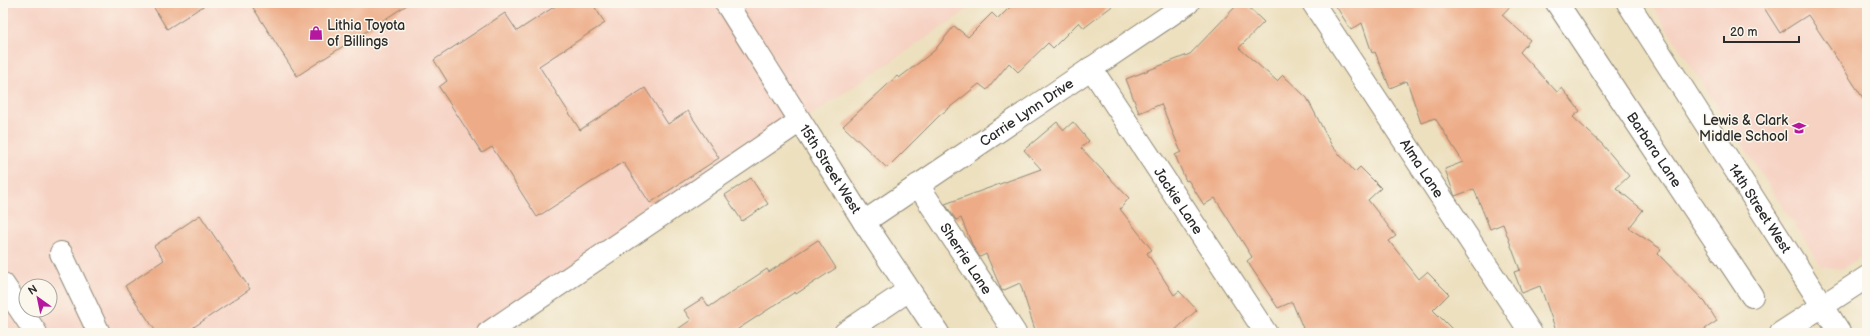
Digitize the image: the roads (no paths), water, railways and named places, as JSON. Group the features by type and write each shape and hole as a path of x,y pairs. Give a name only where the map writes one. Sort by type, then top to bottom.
{"street":[{"name":"15th Street West","path":"726,3 864,222 938,333"},
{"name":"Carrie Lynn Drive","path":"864,222 1188,3"},
{"name":"Alma Lane","path":"1313,3 1531,333"},
{"name":"Barbara Lane","path":"1557,3 1752,296"},
{"name":"14th Street West","path":"1628,3 1840,333"},
{"name":"Jackie Lane","path":"1091,68 1266,333"},
{"path":"488,333 800,121"},
{"name":"Sherrie Lane","path":"918,185 1015,333"},
{"path":"60,253 99,333"},
{"path":"1781,333 1867,277"},
{"path":"3,284 36,333"},
{"path":"845,333 909,290"}],"place":[{"name":"Lithia Toyota of Billings","path":"316,33"},
{"name":"Lewis & Clark Middle School","path":"1799,128"}]}
